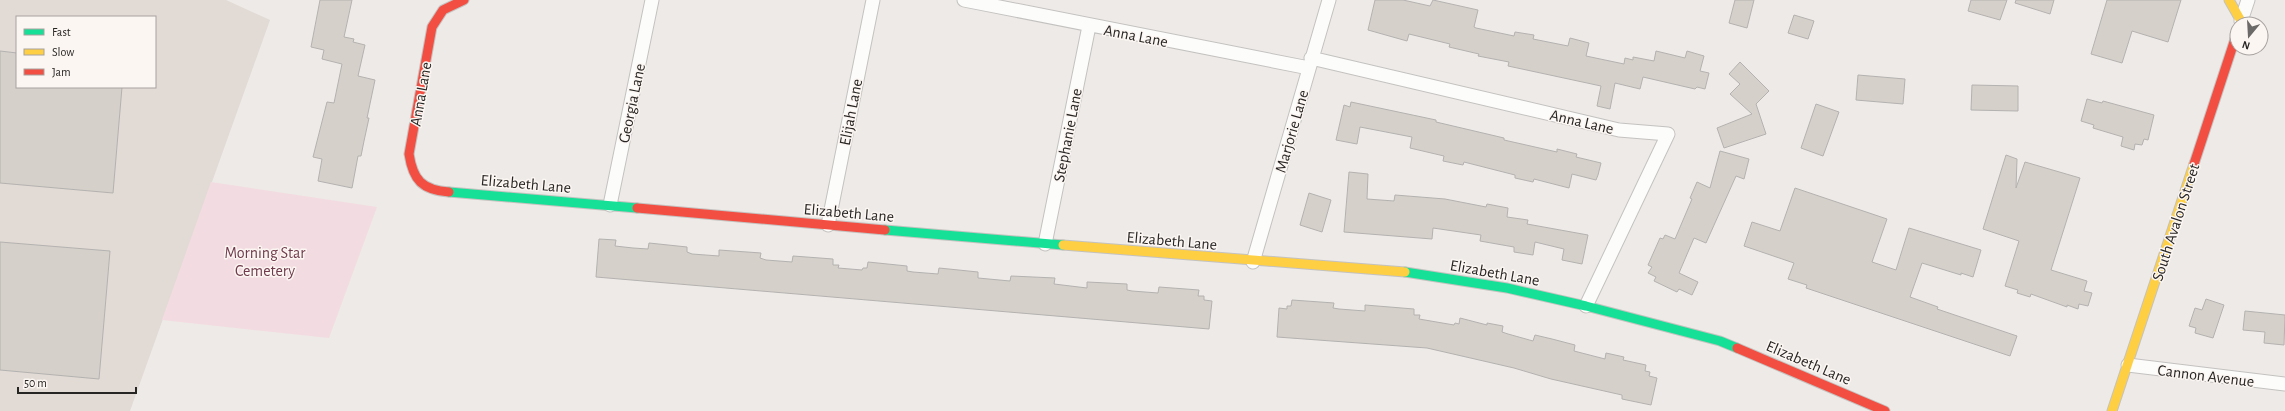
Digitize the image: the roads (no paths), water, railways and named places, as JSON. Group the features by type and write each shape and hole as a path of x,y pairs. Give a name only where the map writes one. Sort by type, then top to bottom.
{"street":[{"name":"Anna Lane","path":"436,191 421,184 411,172 409,154 432,27 443,10 464,0"},
{"name":"Georgia Lane","path":"610,206 652,0"},
{"name":"Elijah Lane","path":"828,225 873,0"},
{"name":"Anna Lane","path":"964,0 1089,26 1310,63 1619,130 1668,134 1586,306"},
{"name":"Marjorie Lane","path":"1253,262 1329,0"},
{"path":"2229,0 2235,16"},
{"name":"South Avalon Street","path":"2242,16 2248,0"},
{"name":"Stephanie Lane","path":"1045,244 1089,26"},
{"name":"South Avalon Street","path":"2112,411 2229,56"},
{"name":"Elizabeth Lane","path":"436,191 1253,262 1402,272 1507,288 1586,306 1720,341 1885,411"},
{"name":"Cannon Avenue","path":"2128,365 2285,384"}],"park label":[{"name":"Morning Star Cemetery","path":"265,261"}]}
